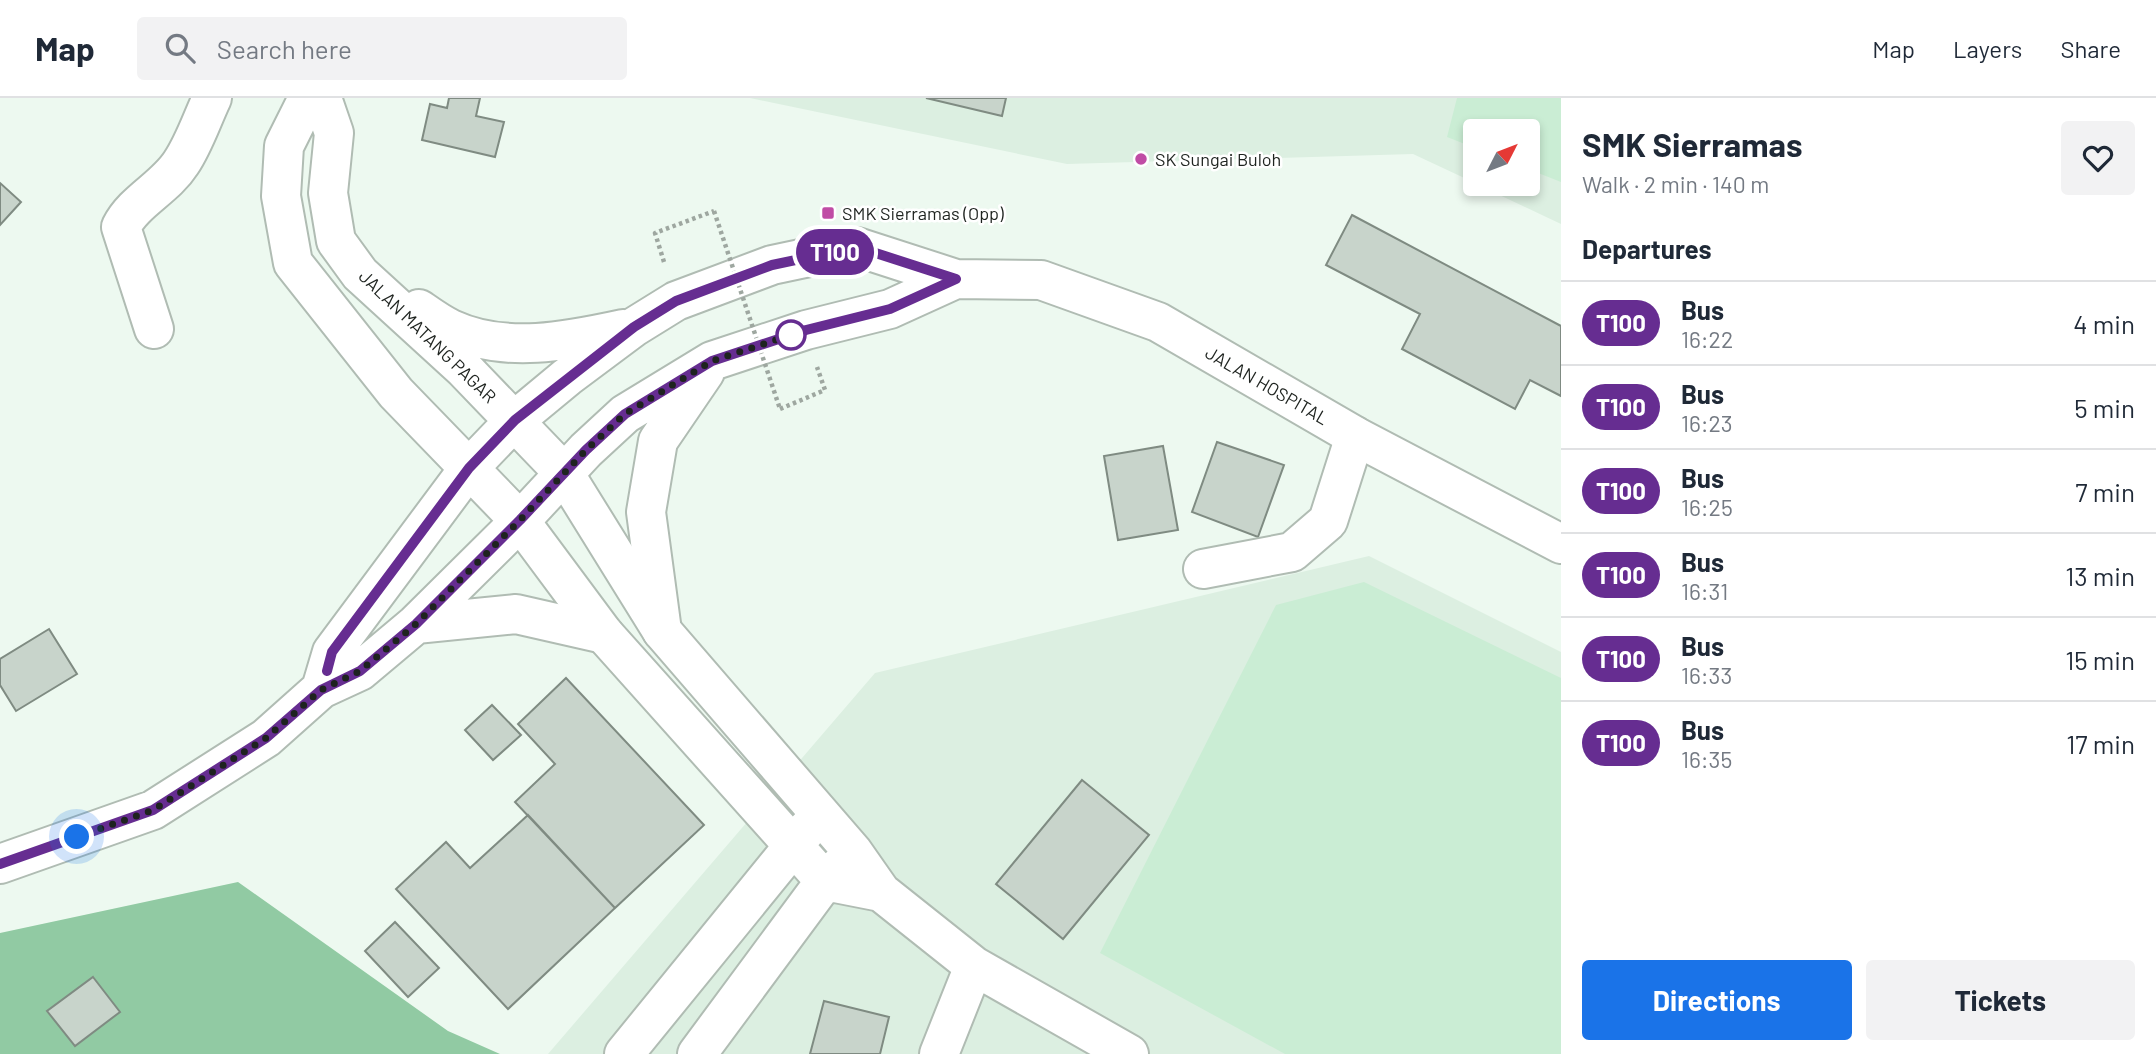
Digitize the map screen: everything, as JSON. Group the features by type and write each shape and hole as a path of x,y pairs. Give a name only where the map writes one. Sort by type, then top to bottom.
{"main road":[{"path":"154,329 121,227 127,216 158,191 181,163 212,98"},
{"path":"308,98 284,146 281,196 293,263 396,393 520,520 604,634 824,881 881,892 974,966 1129,1054"},
{"name":"JALAN MATANG PAGAR","path":"322,98 334,133 328,193 336,241 360,274 515,420 564,473 662,631 853,852 881,892"},
{"name":"JALAN HOSPITAL","path":"321,690 332,652 469,468 515,420 634,327 676,301 772,265 857,247 956,279 1041,280 1158,322 1355,436 1561,544"},
{"path":"360,274 453,330 510,344 576,339 634,327"},
{"name":"JALAN HOSPITAL","path":"0,864 153,810 266,738 321,690 360,671 416,624 625,414 712,361 806,330 890,309 956,279"},
{"path":"662,631 646,512 658,441 712,361"},
{"path":"1203,569 1292,552 1328,522 1355,436"},
{"path":"416,624 516,614 604,634"},
{"path":"624,1054 791,846 820,816"},
{"path":"697,1054 824,881 853,852"},
{"path":"939,1054 974,966"}],"path":[{"path":"671,227 714,211 780,409 825,390"}],"shaded area":[{"name":"SK Sungai Buloh","path":"750,98 1561,98 1561,224 1502,196 1540,196 1540,119 1463,119 1463,177 1413,154 1067,164"},
{"path":"1369,556 1561,652 1561,1054 548,1054 875,673"}],"green space":[{"path":"1457,98 1561,98 1561,182 1540,174 1540,119 1463,119 1463,143 1447,137"},
{"path":"1364,582 1561,678 1561,1054 1285,1054 1100,953 1276,605"},
{"path":"238,882 448,1031 500,1054 0,1054 0,933"}],"building":[{"path":"449,98 480,98 476,116 504,122 495,157 422,140 430,104 447,108"},
{"path":"926,98 1006,98 1002,116"},
{"path":"0,183 21,202 0,225"},
{"path":"1352,215 1561,326 1561,396 1530,380 1515,409 1402,349 1420,314 1326,265"},
{"path":"1217,442 1284,465 1258,537 1192,512"},
{"path":"1163,446 1178,530 1118,540 1104,456"},
{"path":"49,629 77,674 16,711 0,685 0,659"},
{"path":"566,678 704,825 615,908 515,802 555,764 518,724"},
{"path":"492,705 521,735 493,760 465,730"},
{"path":"1082,780 1149,835 1063,939 996,884"},
{"path":"528,815 615,908 508,1009 396,889 446,842 470,868"},
{"path":"395,922 439,968 408,997 365,951"},
{"path":"93,977 120,1012 75,1046 47,1011"},
{"path":"824,1001 889,1017 880,1054 810,1054"}],"bus line":[{"name":"T100","path":"0,864 153,810 266,738 321,690 360,671 416,624 586,450 625,414 712,361 806,330 890,309 956,279 857,247 772,265 676,301 634,327 515,420 469,468 332,652 327,671"}],"place":[{"name":"SK Sungai Buloh","path":"1141,159"},
{"name":"SMK Sierramas (Opp)","path":"828,213"}],"route":[{"path":"77,837 153,810 266,738 321,690 360,671 416,624 586,450 625,414 712,361 794,334 791,335"}]}
